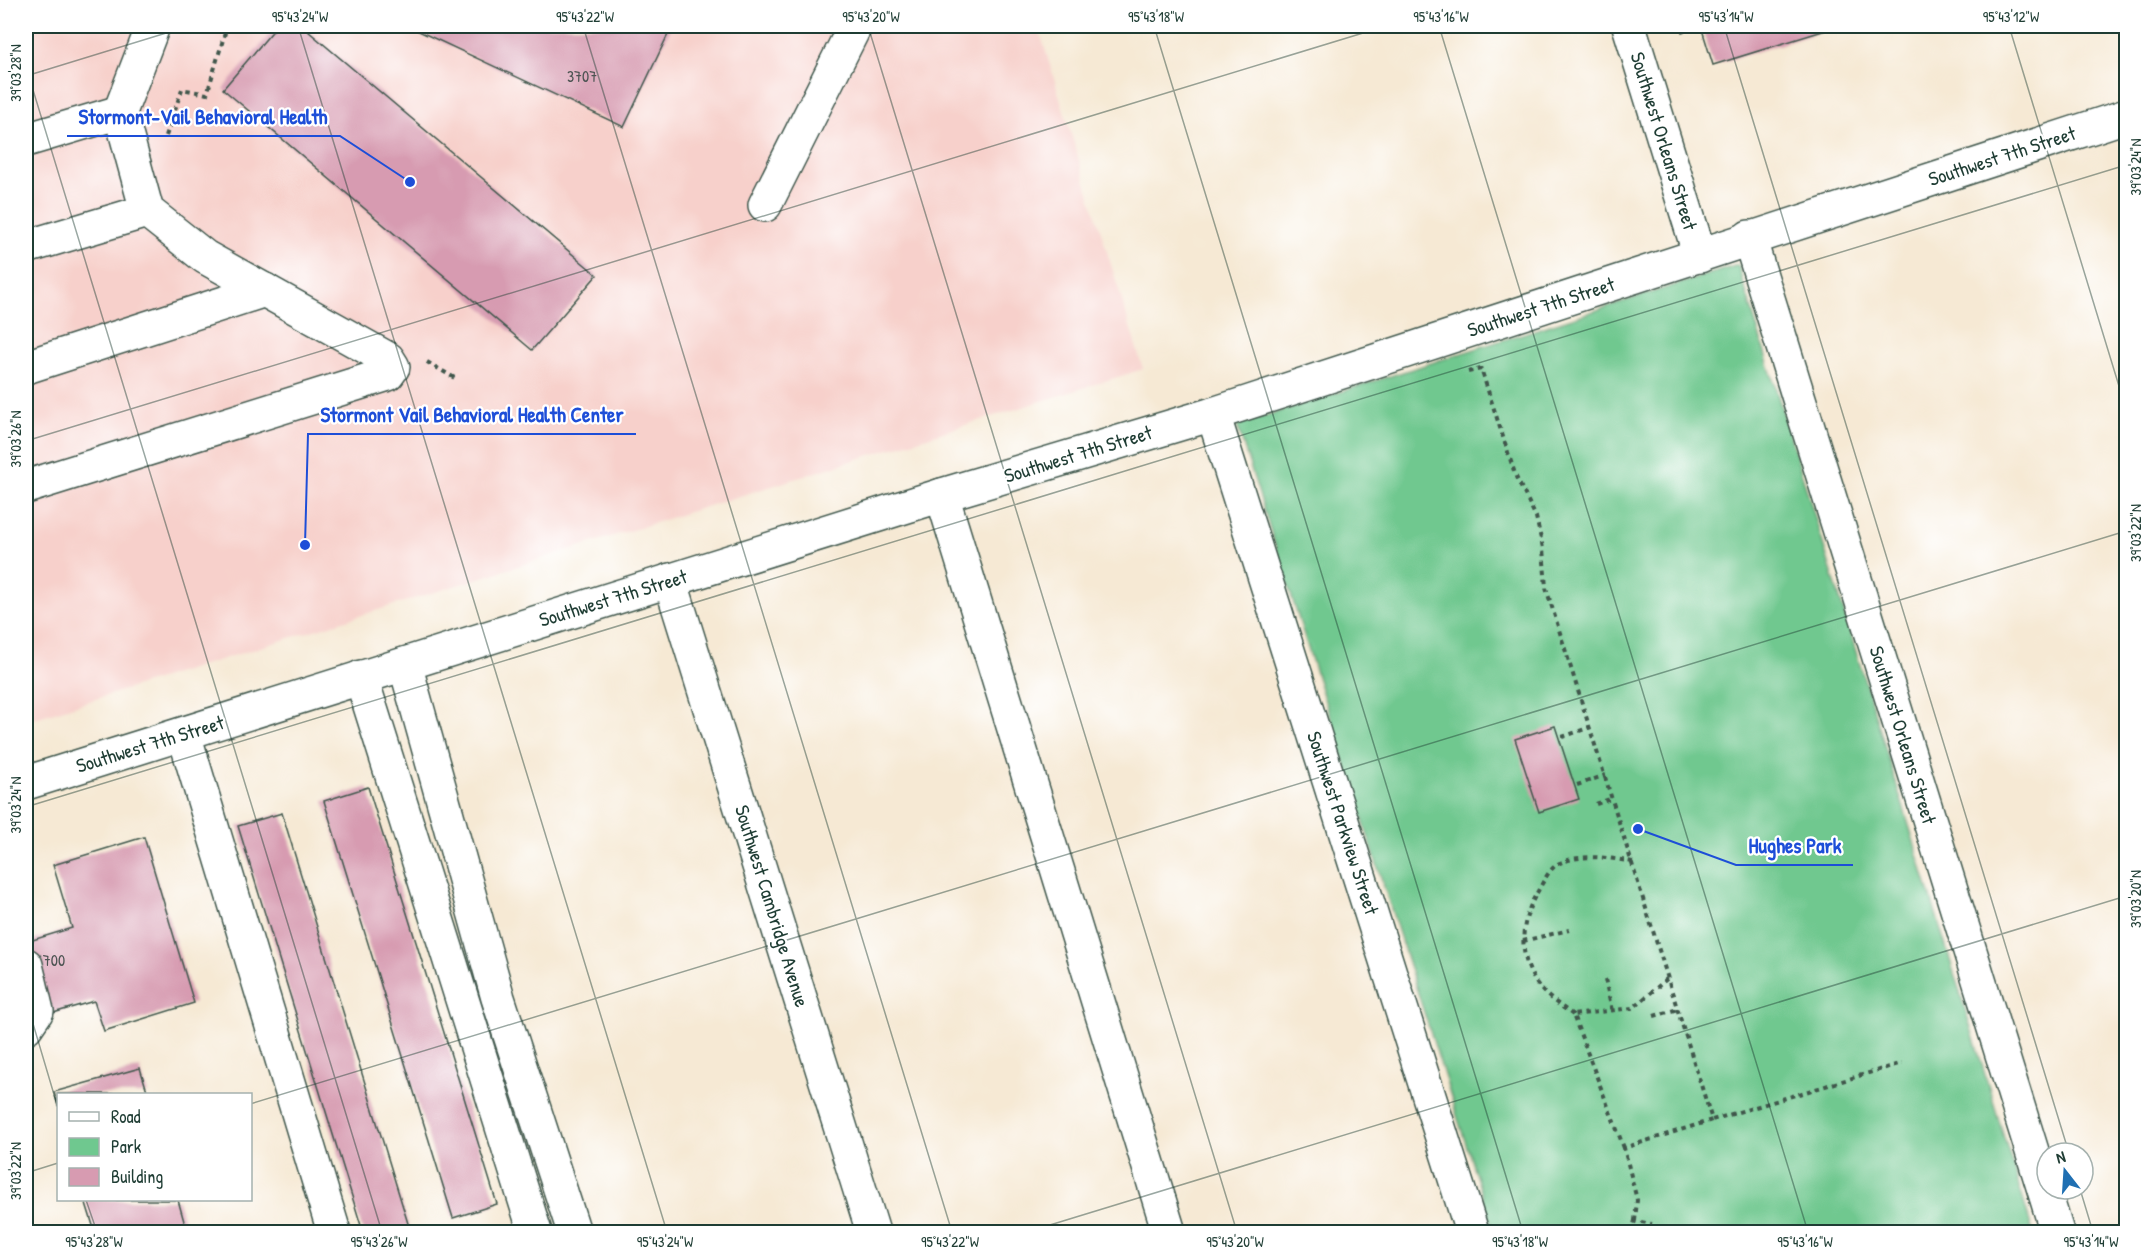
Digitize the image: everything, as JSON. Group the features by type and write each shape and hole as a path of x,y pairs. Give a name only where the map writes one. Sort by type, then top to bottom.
{"street":[{"path":"26,487 388,374 393,367 388,360 205,257 147,211 120,112 153,26"},
{"path":"765,205 855,26"},
{"name":"Southwest Orleans Street","path":"1629,26 1700,256"},
{"path":"26,140 120,112"},
{"name":"Southwest 7th Street","path":"26,783 942,495 1213,414 1700,256 1749,237 2127,116"},
{"path":"26,247 147,211"},
{"name":"Southwest Orleans Street","path":"1749,237 2057,1233"},
{"path":"26,367 264,290"},
{"name":"Southwest Parkview Street","path":"1213,414 1472,1233"},
{"path":"942,495 1169,1233"},
{"name":"Southwest Cambridge Avenue","path":"670,580 873,1233"},
{"path":"405,664 498,998 574,1233"},
{"path":"361,677 535,1233"},
{"path":"184,734 334,1233"},
{"path":"26,965 37,1011 26,1027"}],"path":[{"path":"163,145 182,89 207,94 227,26"},
{"path":"417,357 458,380"},
{"path":"1468,372 1481,369 1516,477 1536,518 1543,548 1546,588 1712,1120"},
{"path":"1562,737 1591,727"},
{"path":"1577,785 1606,775"},
{"path":"1596,804 1613,798"},
{"path":"1631,1233 1637,1200 1624,1148 1573,1015 1541,989 1526,964 1523,941 1527,913 1544,881 1558,863 1582,857 1633,862"},
{"path":"1523,941 1569,930"},
{"path":"1573,1015 1633,1008 1669,977"},
{"path":"1605,979 1612,1011"},
{"path":"1654,1016 1678,1009"},
{"path":"1624,1148 1902,1063"},
{"path":"1635,1221 1652,1224"}],"shaded area":[{"path":"26,26 1038,26 1143,369 26,721"}],"green space":[{"path":"1738,265 2033,1232 1494,1232 1237,425"}],"building":[{"path":"277,26 302,26 597,275 532,350 223,89"},
{"path":"408,26 672,26 624,127"},
{"path":"1681,26 1701,26 1682,32"},
{"path":"1701,26 1839,26 1713,65"},
{"path":"1555,726 1579,799 1539,812 1515,739"},
{"path":"368,787 497,1204 453,1218 324,801"},
{"path":"282,813 410,1230 363,1232 238,826"},
{"path":"144,837 194,1003 104,1031 94,1001 43,1016 26,979 26,942 72,928 53,865"},
{"path":"140,1068 148,1093 57,1093 57,1102 54,1092"},
{"path":"85,1201 178,1201 187,1232 95,1232"}],"place":[{"name":"Stormont-Vail Behavioral Health","path":"410,182"},
{"name":"Stormont Vail Behavioral Health Center","path":"305,545"},
{"name":"Hughes Park","path":"1638,829"}]}
